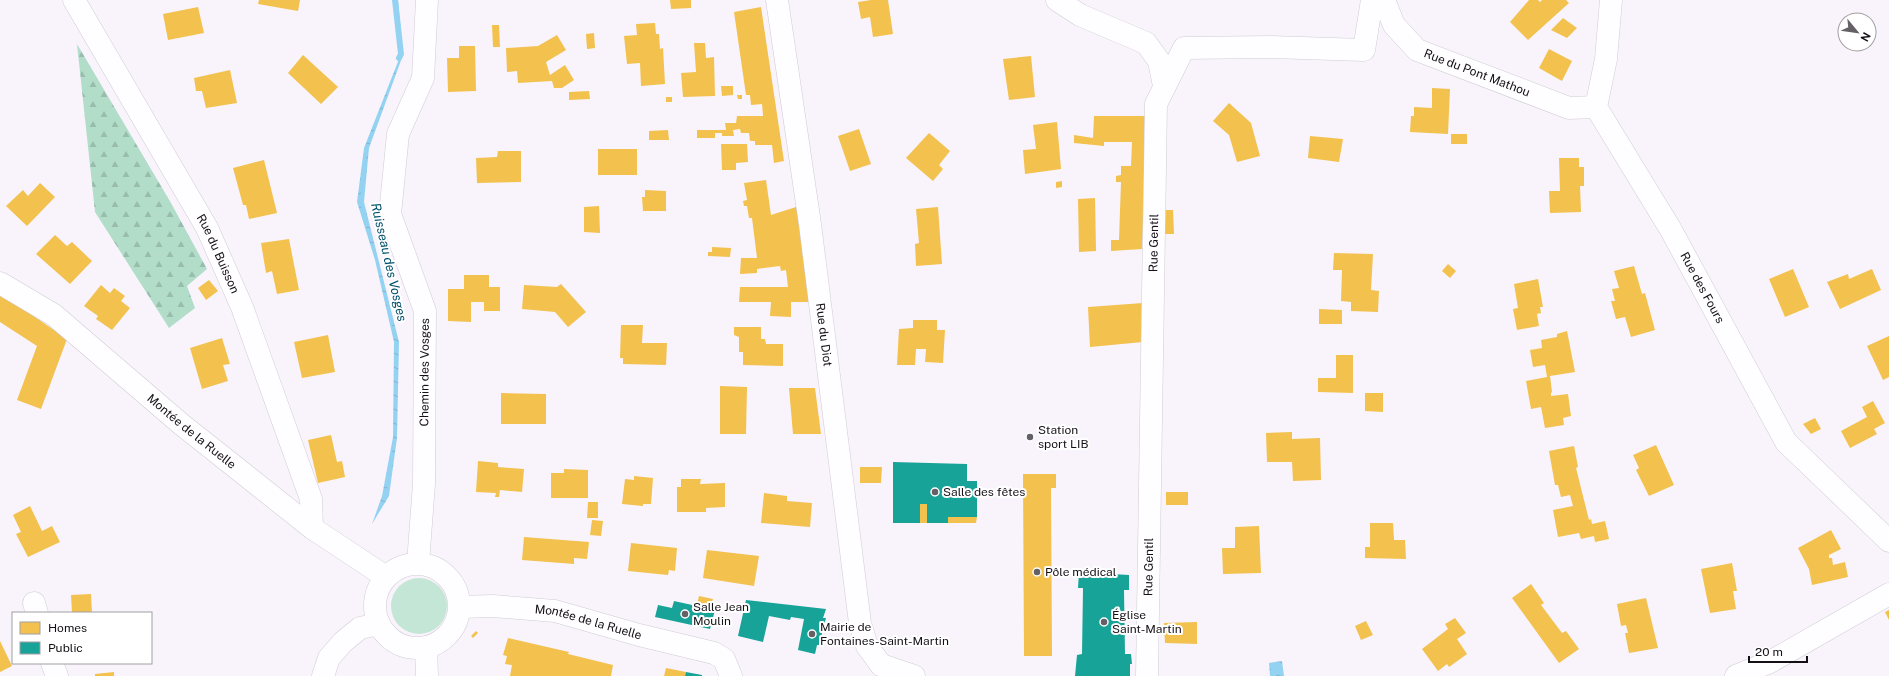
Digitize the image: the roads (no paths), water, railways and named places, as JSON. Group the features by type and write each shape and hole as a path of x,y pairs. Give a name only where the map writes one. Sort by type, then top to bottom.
{"street":[{"name":"Rue du Buisson","path":"74,0 206,228 242,307 311,499 312,528"},
{"name":"Chemin des Vosges","path":"418,563 424,484 425,311 390,214 398,134 423,78 427,0"},
{"name":"Rue du Diot","path":"777,0 810,224 860,623 866,646 878,670"},
{"path":"1057,0 1080,15 1146,43 1159,60 1164,86"},
{"name":"Rue Gentil","path":"1147,676 1156,104 1184,48 1271,47 1364,50 1372,0"},
{"name":"Rue du Pont Mathou","path":"1384,0 1394,25 1417,50 1569,108 1596,107"},
{"path":"1596,107 1606,59 1611,0"},
{"name":"Rue des Fours","path":"1596,107 1671,230 1786,442 1889,541"},
{"name":"Montée de la Ruelle","path":"0,283 54,315 181,424 312,528 386,577"},
{"path":"418,563 432,566 443,572 452,582 458,594 460,607 457,621 450,633 439,642 426,647 413,648 399,644 387,636 379,624 375,603 378,589 386,577 395,569 418,563"},
{"path":"1736,676 1770,662 1889,594"},
{"name":"Montée de la Ruelle","path":"460,607 493,606 555,611 639,635 714,653 724,659 731,676"},
{"path":"323,676 329,658 343,642 360,628 379,624"},
{"path":"426,647 427,676"},
{"path":"52,664 57,676"},
{"path":"878,670 914,676"}],"water":[{"path":"395,0 398,0 403,55 369,148 364,202 399,342 397,438 389,496 372,524 382,496 393,437 394,342 375,260 357,202 364,148 401,54"},
{"path":"1282,661 1284,676 1270,676 1269,663"}],"waterway":[{"name":"Ruisseau des Vosges","path":"395,0 401,54 399,58"}],"place":[{"name":"Station sport LIB","path":"1030,437"},
{"name":"Salle des fêtes","path":"935,492"},
{"name":"Pôle médical","path":"1037,572"},
{"name":"Salle Jean Moulin","path":"685,614"},
{"name":"Église Saint-Martin","path":"1104,622"},
{"name":"Mairie de Fontaines-Saint-Martin","path":"812,634"}]}
